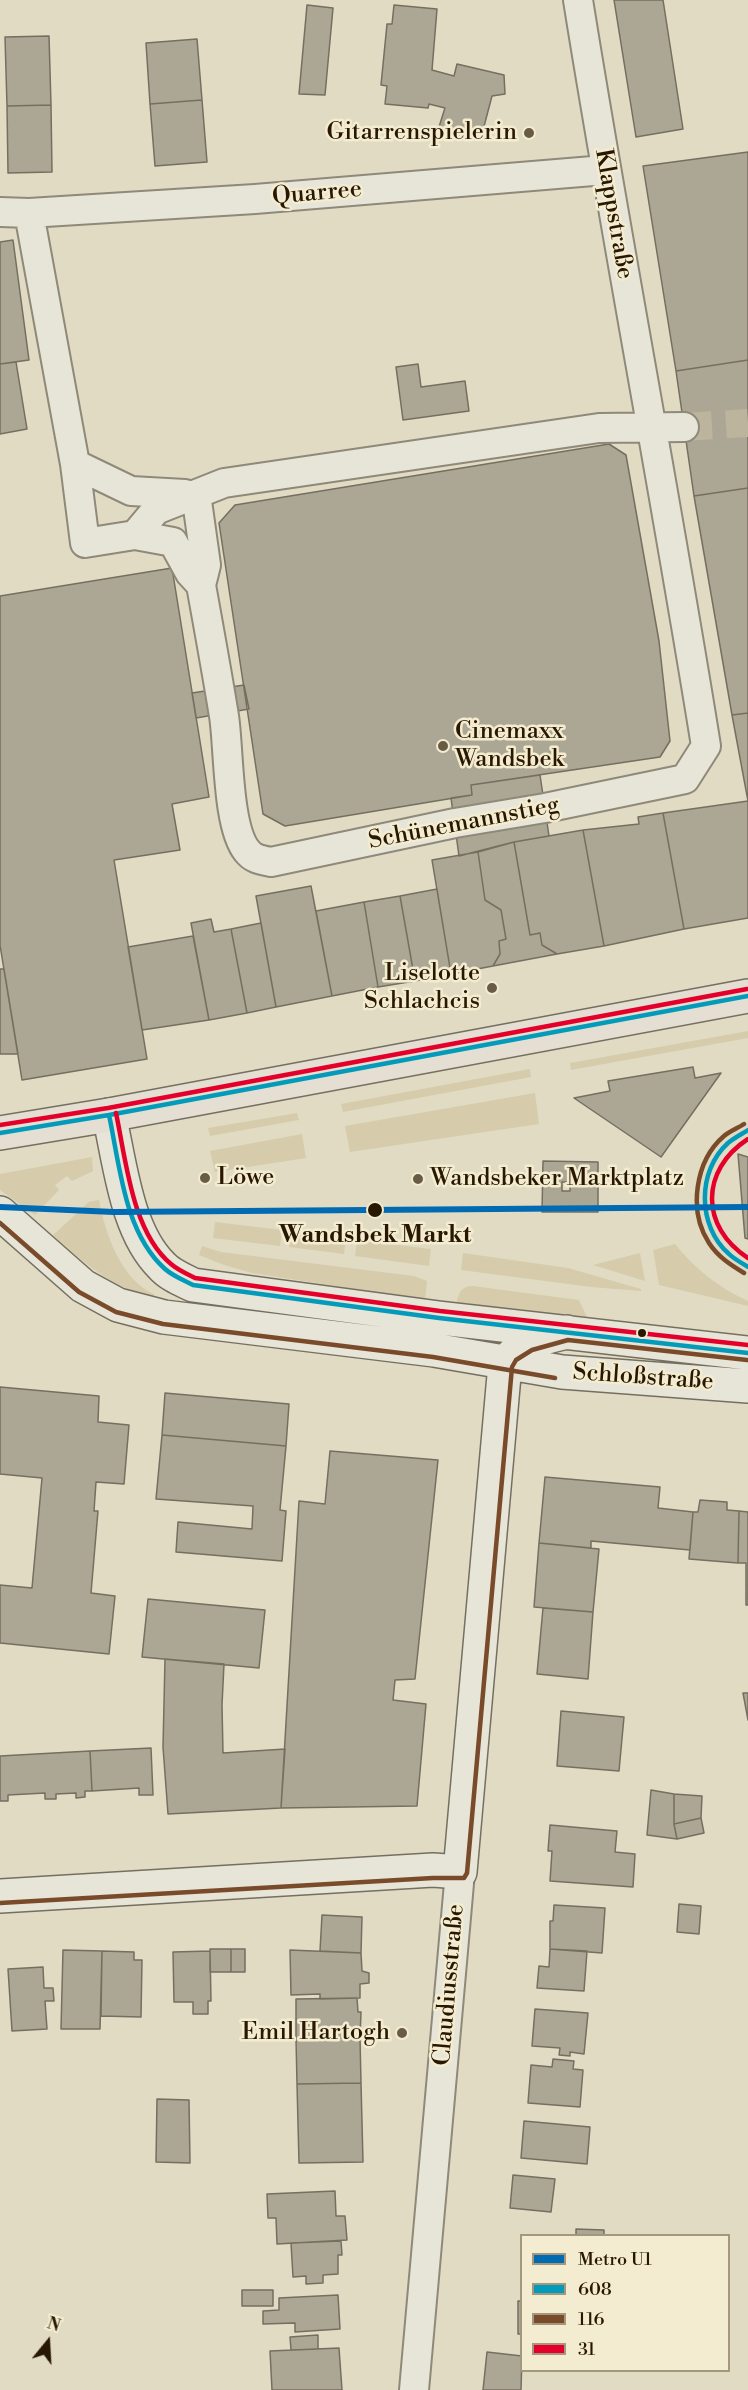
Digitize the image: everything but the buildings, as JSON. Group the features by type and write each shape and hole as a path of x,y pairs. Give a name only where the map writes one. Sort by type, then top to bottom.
{"main road":[{"path":"0,1133 109,1115 748,996"},
{"name":"Schloßstraße","path":"109,1115 128,1198 140,1234 163,1268 194,1285 243,1293 748,1353"},
{"name":"Schloßstraße","path":"0,1213 83,1286 118,1305 164,1317 434,1350 505,1364 609,1377 748,1386"},
{"path":"472,1321 494,1345 505,1364 511,1355 529,1343 567,1332"},
{"name":"Claudiusstraße","path":"460,1872 505,1364"},
{"path":"0,1896 433,1870 460,1872"}],"street":[{"name":"Klappstraße","path":"578,0 650,429"},
{"name":"Quarree","path":"0,212 29,213 255,199 605,170"},
{"path":"29,213 75,464 85,543 135,535 173,542 190,573 201,585"},
{"path":"135,535 156,510 224,483 599,428 684,427"},
{"name":"Schünemannstieg","path":"196,494 206,564 201,585 225,720 227,763 237,831 247,851 257,860 271,862 685,779 706,746 674,553 650,429"},
{"path":"75,464 131,491 196,494"},
{"name":"Claudiusstraße","path":"414,2390 460,1872"}],"shaded area":[{"path":"748,1031 748,1038 571,1070 570,1063"},
{"path":"530,1069 531,1077 343,1112 341,1104"},
{"path":"535,1093 539,1124 350,1152 345,1126"},
{"path":"297,1113 299,1120 210,1136 208,1128"},
{"path":"302,1134 306,1158 215,1172 210,1151"},
{"path":"92,1157 93,1171 72,1181 67,1176 55,1185 59,1190 35,1215 0,1190 0,1174"},
{"path":"99,1200 105,1227 116,1254 132,1278 154,1294 154,1298 125,1288 99,1273 53,1235 89,1202"},
{"path":"215,1222 282,1230 280,1246 213,1238"},
{"path":"291,1232 346,1238 344,1254 289,1247"},
{"path":"357,1240 431,1249 429,1266 355,1256"},
{"path":"675,1244 699,1270 717,1284 748,1301 748,1306 659,1285 653,1250"},
{"path":"202,1246 221,1252 414,1276 427,1281 425,1300 252,1273 199,1255"},
{"path":"463,1253 568,1268 641,1289 641,1291 591,1287 461,1270"},
{"path":"640,1253 645,1281 593,1265"},
{"path":"473,1286 579,1300 588,1319 456,1303 461,1291"}],"tunnel":[{"path":"684,427 748,423"}],"metro line":[{"name":"U1","path":"0,1207 114,1212 748,1207"}],"transit line":[{"name":"31","path":"0,1125 108,1108 747,989"},
{"name":"608","path":"0,1133 109,1115 748,996"},
{"name":"31","path":"116,1113 133,1194 147,1234 171,1264 195,1278 440,1311 748,1345"},
{"name":"608","path":"109,1115 126,1197 140,1236 151,1254 165,1269 193,1285 439,1318 748,1353"},
{"name":"116","path":"744,1124 724,1136 706,1159 701,1172 697,1202 702,1230 709,1243 721,1257 744,1273"},
{"name":"608","path":"748,1130 728,1143 718,1155 706,1183 705,1198 706,1214 718,1242 731,1256 748,1267"},
{"name":"31","path":"748,1139 732,1152 721,1166 714,1182 712,1199 714,1215 721,1231 732,1245 748,1258"},
{"name":"116","path":"0,1223 79,1292 116,1312 163,1324 433,1357 555,1378"},
{"name":"116","path":"0,1903 464,1878 467,1873 512,1367 516,1360 532,1350 568,1340 747,1360"}],"place":[{"name":"Gitarrenspielerin","path":"529,133"},
{"name":"Cinemaxx Wandsbek","path":"443,746"},
{"name":"Liselotte Schlachcis","path":"492,988"},
{"name":"Löwe","path":"205,1178"},
{"name":"Wandsbeker Marktplatz","path":"418,1179"},
{"name":"Wandsbek Markt","path":"375,1210"},
{"name":"Emil Hartogh","path":"402,2033"}]}
